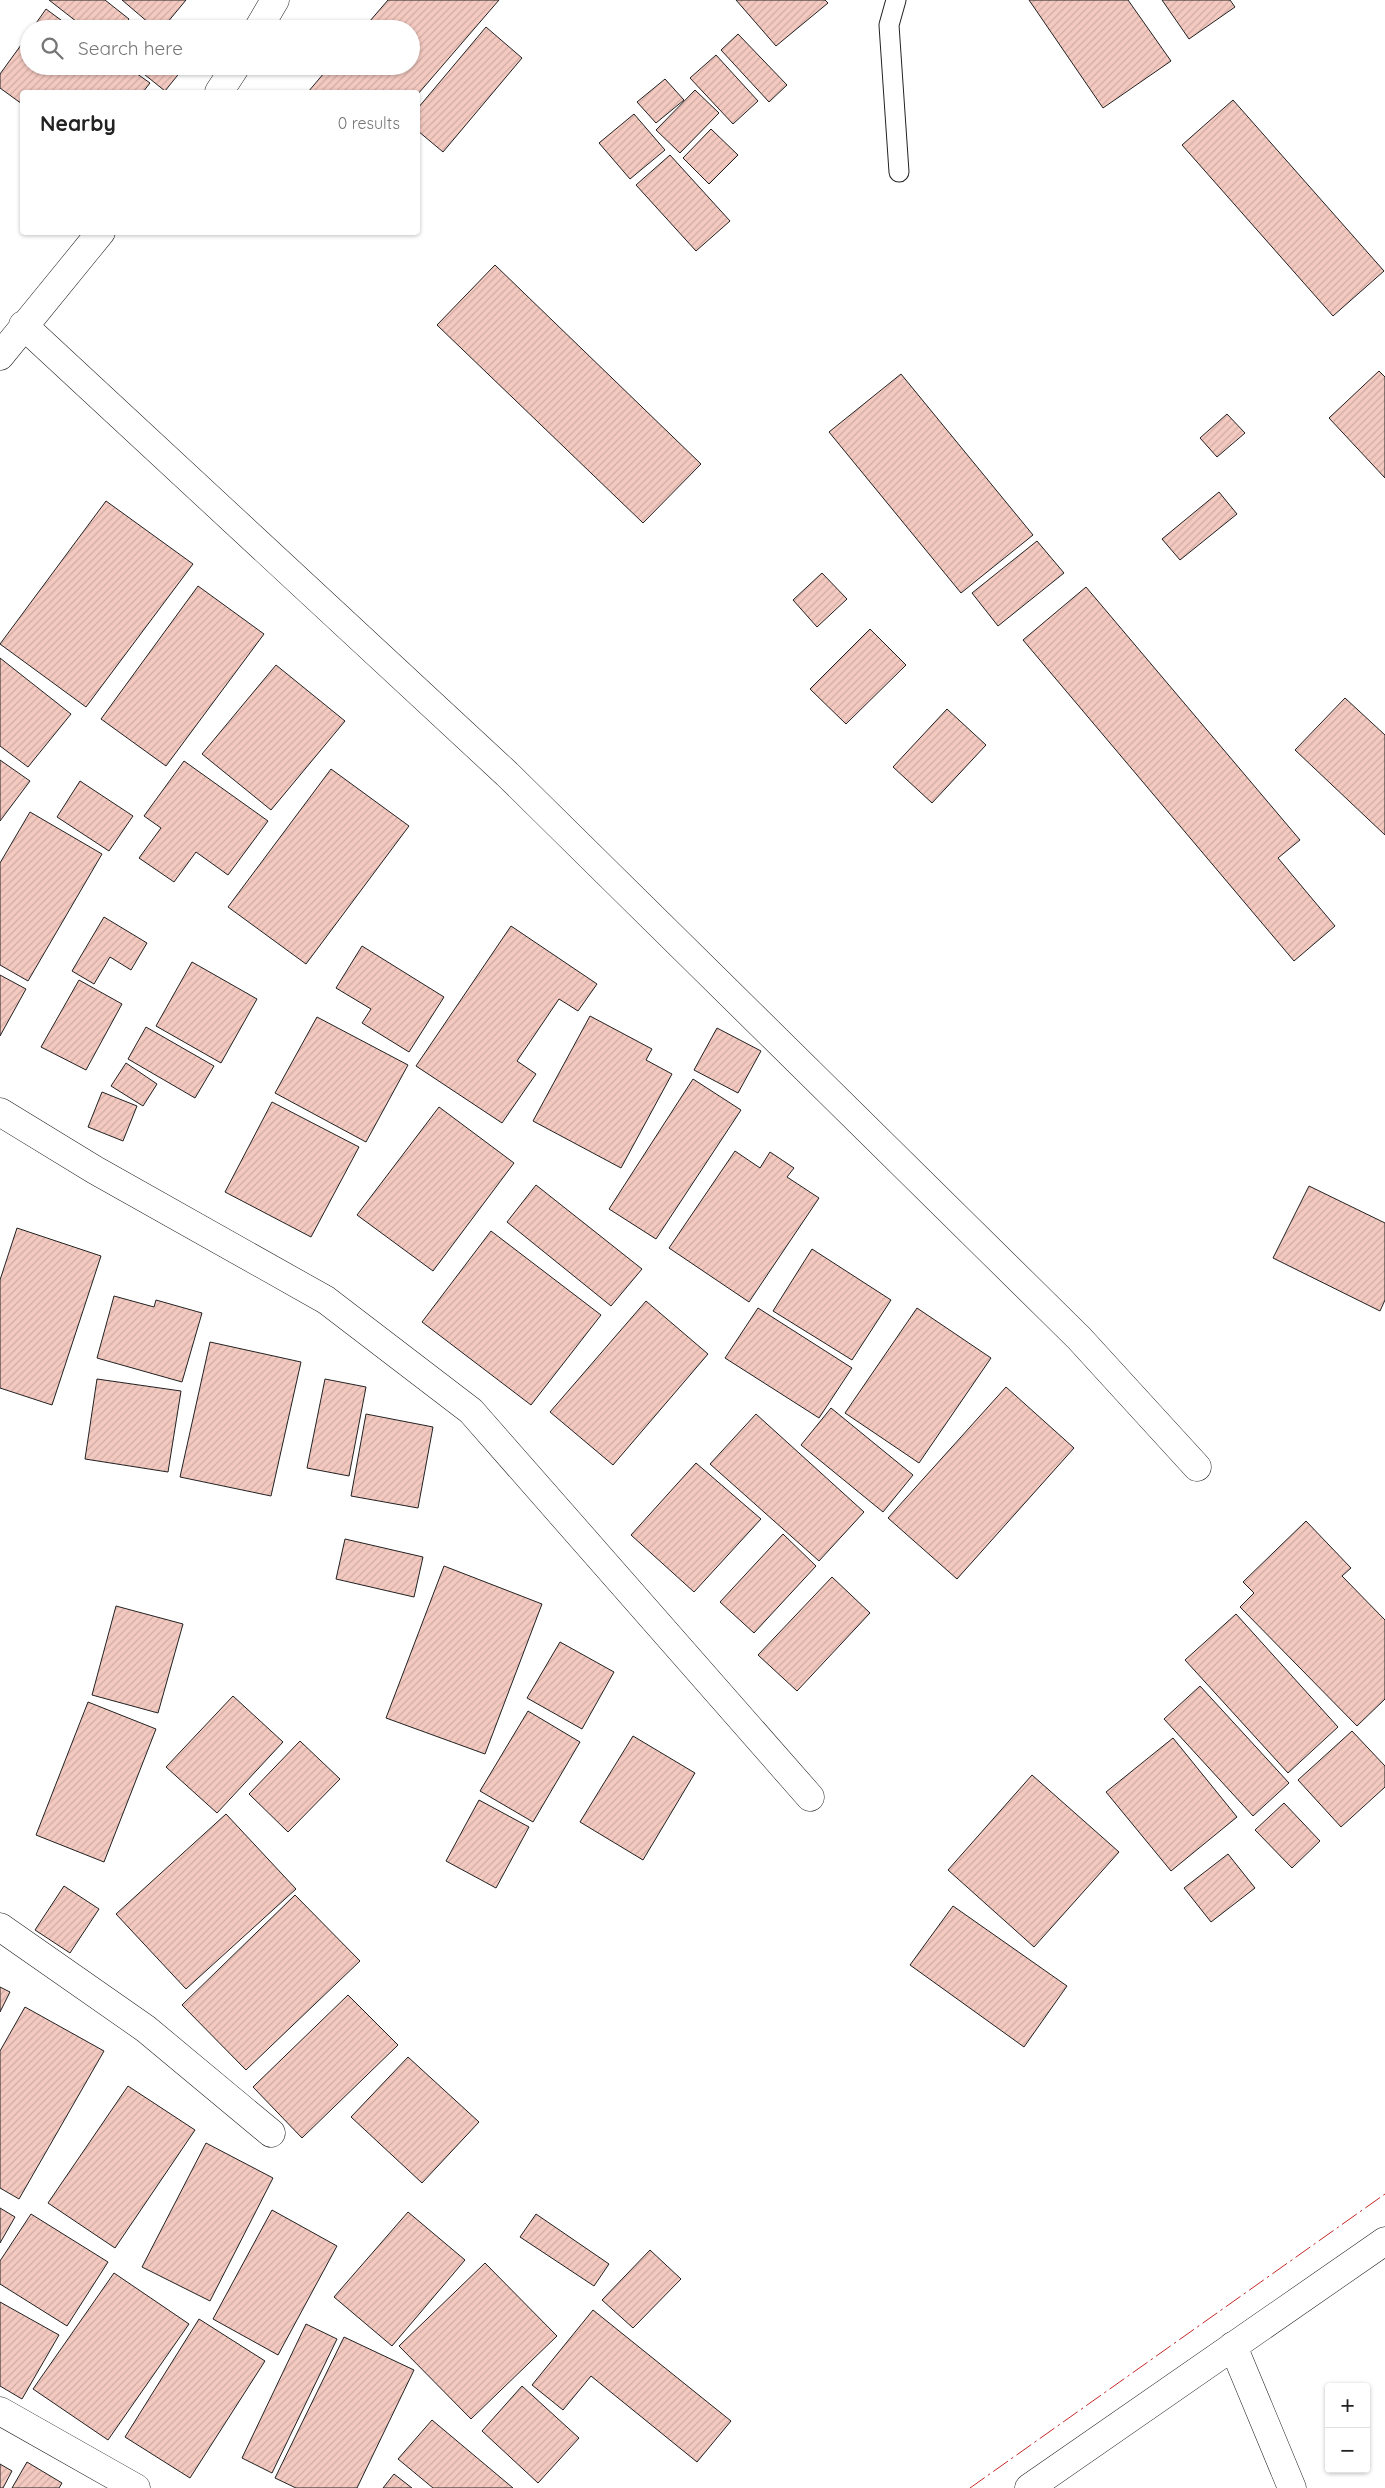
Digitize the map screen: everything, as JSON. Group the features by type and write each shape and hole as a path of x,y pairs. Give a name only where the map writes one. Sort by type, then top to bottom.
{"street":[{"path":"263,20 275,0"},
{"path":"220,90 230,75"},
{"path":"0,356 23,325 98,235"},
{"path":"23,325 507,774 1079,1338 1197,1468"},
{"path":"0,1112 95,1170 326,1300 471,1411 810,1797"},
{"path":"0,1927 146,2028 270,2133"},
{"path":"1029,2488 1385,2241"},
{"path":"1233,2346 1292,2488"},
{"path":"0,2411 136,2488"}],"lane":[{"path":"896,0 889,25 899,172"}],"building":[{"path":"49,0 105,0 129,19 128,20 75,20"},
{"path":"122,0 186,0 169,20 145,20"},
{"path":"388,0 499,0 420,92 420,90 310,90 322,75 420,75 420,20 371,20"},
{"path":"736,0 825,0 828,3 776,46"},
{"path":"1029,0 1128,0 1171,61 1103,108"},
{"path":"1162,0 1230,0 1235,7 1189,39"},
{"path":"46,9 61,20 38,20"},
{"path":"486,27 522,58 443,152 420,133 420,106"},
{"path":"738,34 787,85 769,102 721,50"},
{"path":"20,46 20,75 139,75 150,83 145,90 20,90 20,103 0,88 0,74"},
{"path":"716,55 758,101 733,124 690,78"},
{"path":"145,75 178,75 164,90"},
{"path":"665,79 684,100 656,123 637,102"},
{"path":"695,90 719,113 680,153 656,130"},
{"path":"1233,100 1384,271 1333,316 1182,145"},
{"path":"634,114 665,150 630,179 599,143"},
{"path":"711,129 738,155 709,184 683,158"},
{"path":"670,155 730,221 696,251 636,185"},
{"path":"495,265 701,464 643,523 437,325"},
{"path":"1379,371 1385,377 1385,478 1329,418"},
{"path":"901,374 1033,535 961,593 829,432"},
{"path":"1227,414 1245,433 1217,457 1200,438"},
{"path":"1219,492 1237,514 1180,560 1162,539"},
{"path":"106,501 193,564 86,707 0,644"},
{"path":"1037,541 1064,573 998,626 972,593"},
{"path":"822,573 847,599 817,627 793,600"},
{"path":"198,586 264,634 166,766 101,719"},
{"path":"1086,587 1300,840 1278,858 1335,926 1294,961 1023,640"},
{"path":"870,629 906,665 846,724 810,689"},
{"path":"0,658 71,714 28,767 0,746"},
{"path":"276,665 345,721 271,810 202,754"},
{"path":"1345,698 1385,735 1385,835 1295,750"},
{"path":"947,709 986,745 932,803 893,767"},
{"path":"0,760 30,781 0,821"},
{"path":"184,761 268,821 228,875 196,852 174,882 139,858 161,828 144,816"},
{"path":"331,769 409,826 306,964 228,907"},
{"path":"80,781 133,816 109,851 57,817"},
{"path":"30,812 102,854 28,981 0,965 0,863"},
{"path":"104,917 147,943 131,970 110,957 94,984 72,971"},
{"path":"511,926 597,984 578,1011 559,999 517,1061 536,1074 502,1123 416,1066"},
{"path":"362,946 444,997 409,1052 362,1023 371,1009 336,988"},
{"path":"192,962 257,999 221,1063 156,1026"},
{"path":"0,975 26,989 0,1036"},
{"path":"79,980 122,1004 86,1070 41,1047"},
{"path":"590,1016 652,1049 646,1060 672,1074 621,1168 533,1121"},
{"path":"317,1017 408,1065 366,1142 275,1093"},
{"path":"146,1027 214,1066 195,1098 128,1059"},
{"path":"717,1028 761,1051 738,1093 694,1070"},
{"path":"126,1063 157,1084 143,1106 111,1086"},
{"path":"693,1079 741,1110 656,1239 609,1209"},
{"path":"102,1092 137,1106 123,1141 88,1127"},
{"path":"272,1102 359,1147 311,1237 225,1192"},
{"path":"439,1107 514,1163 433,1271 357,1215"},
{"path":"735,1151 760,1168 770,1152 794,1168 787,1177 819,1198 749,1302 669,1248"},
{"path":"536,1185 642,1269 611,1306 507,1222"},
{"path":"1309,1186 1385,1223 1385,1300 1380,1311 1273,1258"},
{"path":"17,1228 101,1256 52,1405 0,1388 0,1280"},
{"path":"491,1231 601,1315 531,1405 422,1322"},
{"path":"812,1249 891,1300 852,1360 773,1311"},
{"path":"114,1296 154,1307 156,1300 202,1313 182,1382 97,1358"},
{"path":"646,1301 708,1354 613,1465 550,1412"},
{"path":"758,1308 852,1368 819,1418 725,1358"},
{"path":"917,1308 991,1358 919,1463 845,1413"},
{"path":"210,1342 301,1362 271,1496 180,1477"},
{"path":"97,1379 181,1391 168,1472 85,1459"},
{"path":"325,1379 366,1387 349,1476 307,1468"},
{"path":"1006,1387 1074,1448 957,1579 888,1518"},
{"path":"831,1408 913,1475 883,1512 801,1445"},
{"path":"366,1414 433,1427 418,1508 351,1496"},
{"path":"756,1414 864,1512 819,1561 710,1464"},
{"path":"696,1463 761,1519 694,1592 631,1535"},
{"path":"1306,1521 1351,1568 1342,1576 1385,1620 1385,1699 1357,1726 1240,1607 1254,1593 1243,1582"},
{"path":"783,1534 816,1566 754,1633 720,1602"},
{"path":"345,1539 423,1557 414,1597 336,1579"},
{"path":"444,1566 542,1604 485,1754 386,1718"},
{"path":"832,1577 870,1613 797,1691 758,1655"},
{"path":"116,1606 183,1624 158,1713 92,1695"},
{"path":"1236,1614 1338,1727 1288,1773 1185,1660"},
{"path":"560,1642 614,1672 582,1729 527,1698"},
{"path":"1200,1686 1289,1783 1253,1816 1164,1719"},
{"path":"233,1696 283,1742 217,1813 166,1767"},
{"path":"88,1702 156,1729 104,1862 36,1835"},
{"path":"528,1711 580,1742 533,1822 480,1791"},
{"path":"1352,1731 1385,1766 1385,1787 1341,1827 1298,1780"},
{"path":"633,1736 695,1773 643,1860 580,1822"},
{"path":"1173,1738 1237,1817 1171,1871 1106,1792"},
{"path":"300,1741 340,1779 288,1832 249,1794"},
{"path":"1032,1775 1119,1852 1034,1947 948,1870"},
{"path":"479,1800 529,1827 496,1888 446,1861"},
{"path":"1284,1803 1320,1841 1292,1868 1255,1830"},
{"path":"226,1814 296,1889 186,1989 116,1914"},
{"path":"1228,1854 1255,1888 1211,1922 1184,1888"},
{"path":"64,1886 99,1909 70,1953 35,1930"},
{"path":"295,1895 360,1961 246,2070 182,2005"},
{"path":"953,1906 1067,1986 1024,2047 910,1965"},
{"path":"0,1987 10,1992 0,2012"},
{"path":"348,1995 398,2045 302,2138 253,2087"},
{"path":"25,2007 104,2051 19,2199 0,2188 0,2051"},
{"path":"408,2057 479,2122 422,2183 351,2117"},
{"path":"128,2086 195,2130 115,2248 48,2203"},
{"path":"206,2143 273,2178 210,2301 142,2267"},
{"path":"0,2208 15,2217 0,2243"},
{"path":"272,2210 337,2246 278,2355 213,2319"},
{"path":"408,2212 465,2260 392,2346 334,2297"},
{"path":"31,2214 108,2262 67,2326 0,2284 0,2261"},
{"path":"536,2214 609,2264 594,2286 520,2237"},
{"path":"650,2250 681,2279 633,2328 602,2300"},
{"path":"485,2263 557,2336 471,2419 399,2346"},
{"path":"114,2273 189,2324 108,2440 33,2389"},
{"path":"0,2302 59,2335 22,2399 0,2386"},
{"path":"593,2310 731,2421 697,2462 591,2376 563,2410 532,2385"},
{"path":"199,2319 265,2361 190,2478 125,2437"},
{"path":"306,2324 337,2339 272,2473 242,2458"},
{"path":"344,2337 414,2370 357,2488 296,2488 275,2478"},
{"path":"522,2386 579,2438 538,2483 482,2431"},
{"path":"432,2420 513,2488 433,2488 398,2459"},
{"path":"27,2462 62,2483 59,2488 12,2488"},
{"path":"0,2464 12,2471 3,2488 0,2488"},
{"path":"394,2474 412,2488 383,2488"}],"power":[{"path":"970,2488 1385,2194"}]}
